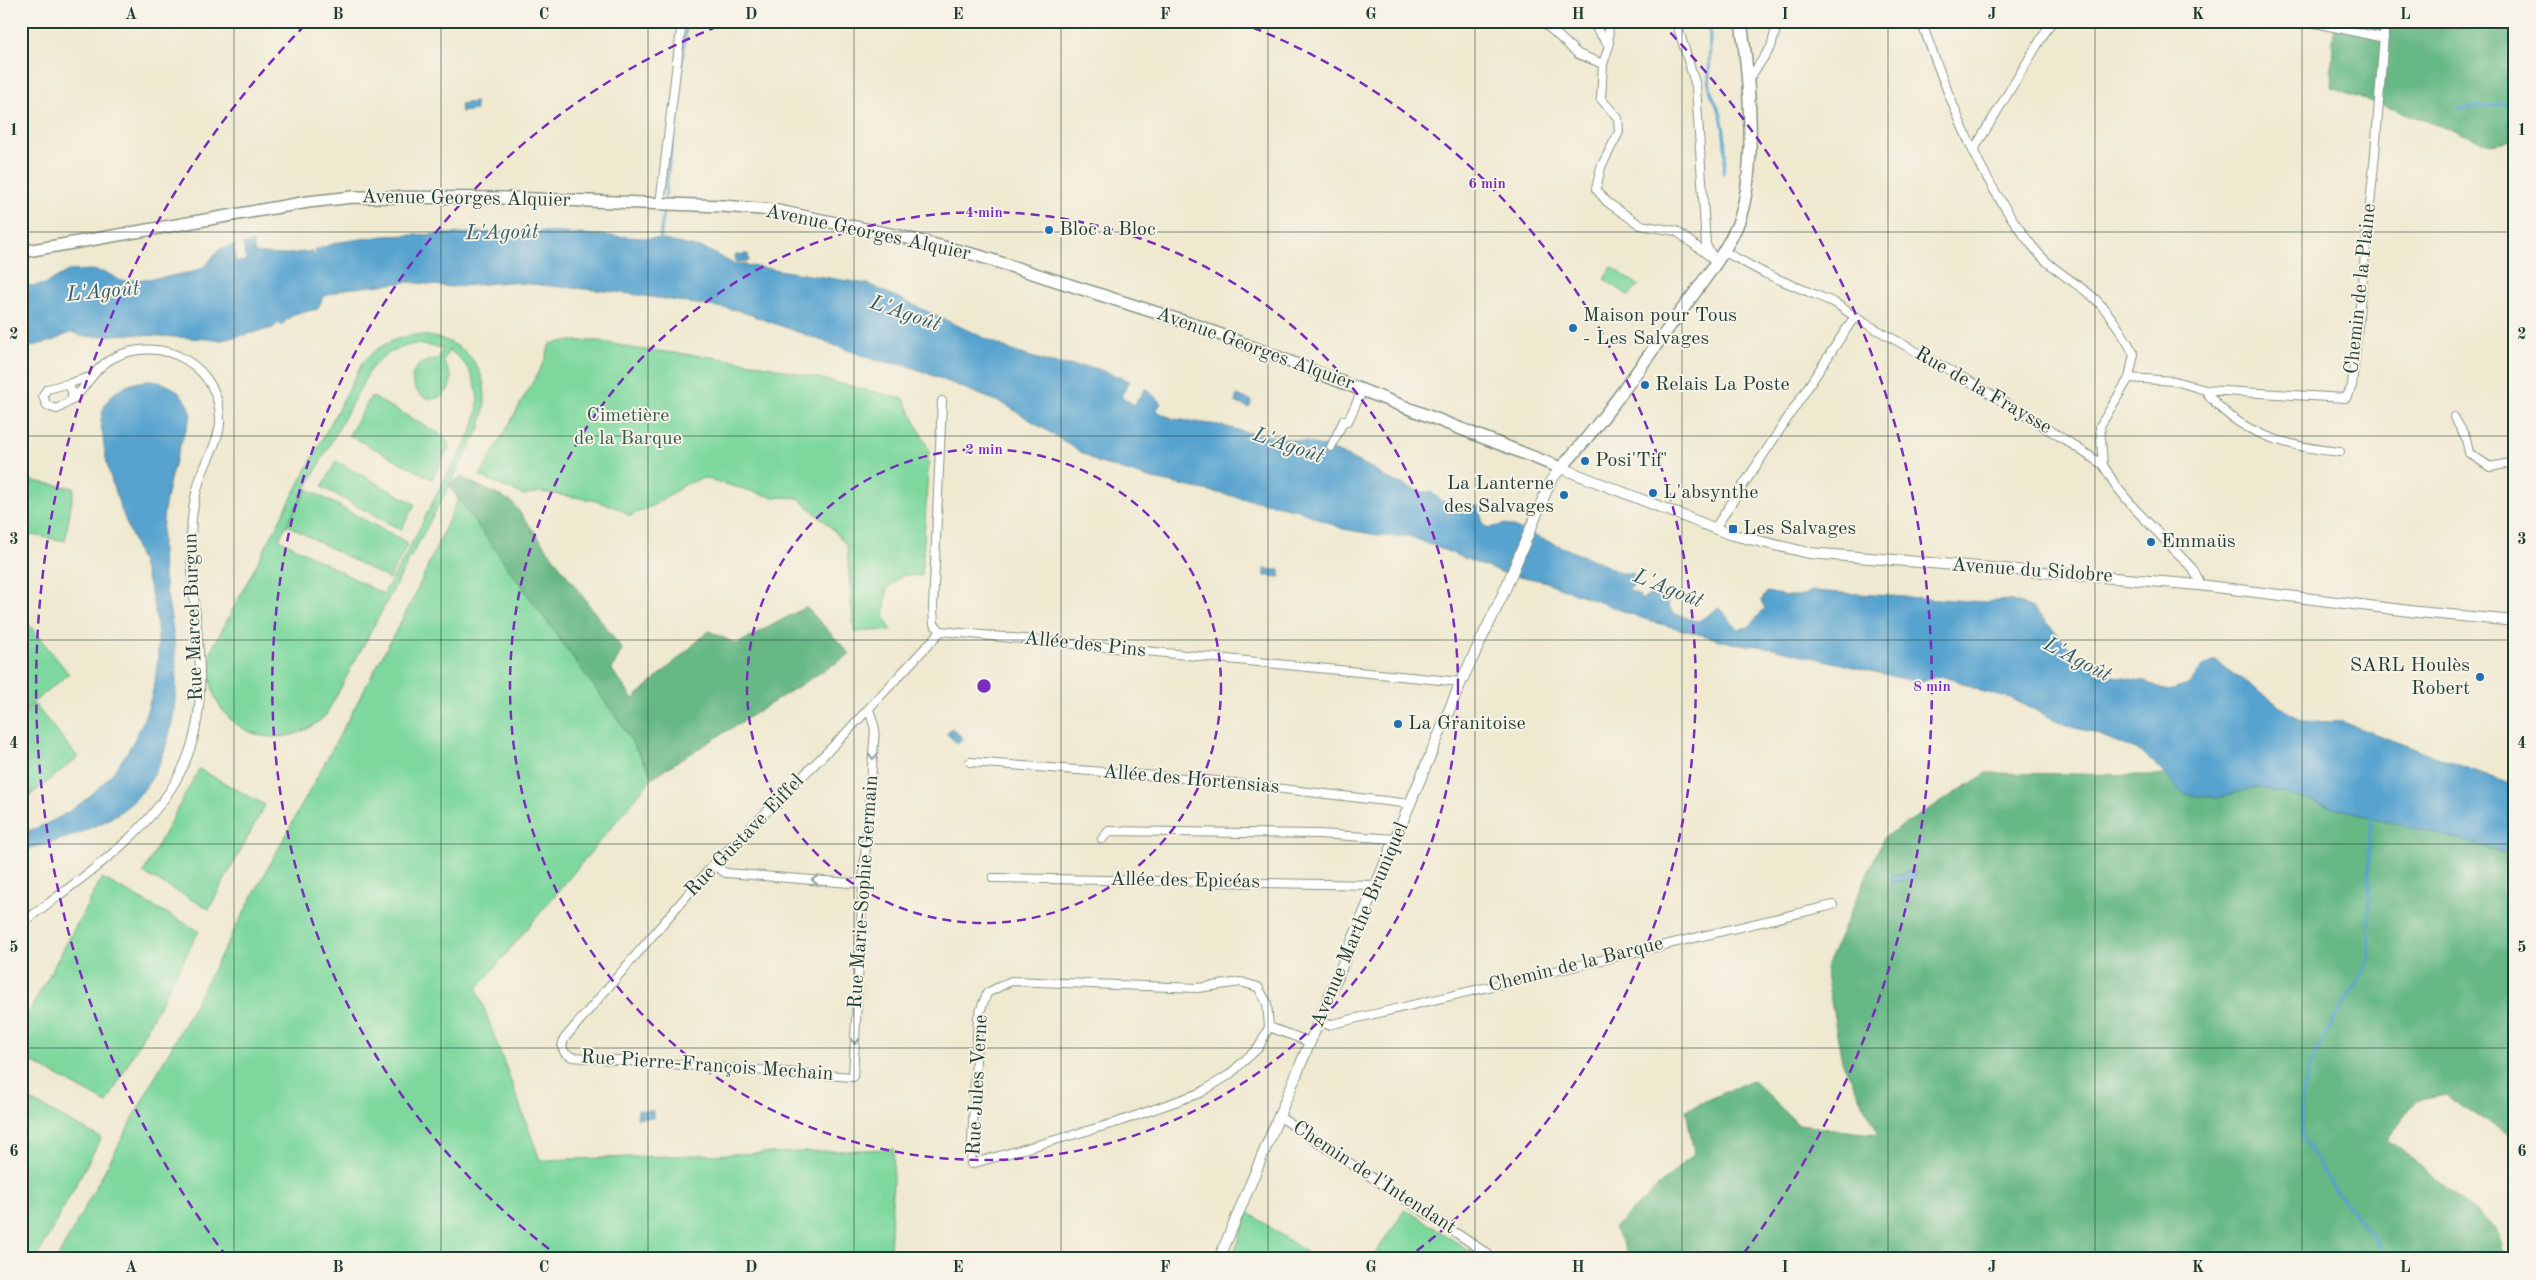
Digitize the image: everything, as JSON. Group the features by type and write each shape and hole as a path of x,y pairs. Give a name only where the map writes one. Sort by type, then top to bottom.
{"main road":[{"path":"1561,468 1589,436 1716,261 1740,219 1747,187 1749,79 1741,21"},
{"name":"Avenue Georges Alquier","path":"21,252 308,202 353,197 509,198 773,210 822,219 976,256 1202,327 1561,468"}],"street":[{"path":"660,204 682,21"},
{"path":"1542,21 1578,54 1603,64"},
{"path":"1591,21 1609,46"},
{"path":"1608,21 1609,46 1603,64 1601,99 1618,118 1619,132 1601,167 1596,189 1607,202 1640,225 1676,231 1716,261"},
{"path":"1676,21 1696,86 1706,245 1716,261"},
{"path":"1749,79 1772,47 1778,21"},
{"path":"1921,21 1962,129 1994,191 2039,255 2094,298 2122,332 2134,354 2129,378 2100,426 2103,465"},
{"path":"1973,151 2052,21"},
{"path":"2306,21 2384,38"},
{"name":"Chemin de la Plaine","path":"2129,378 2175,381 2205,390 2346,398 2352,386 2374,163 2385,21"},
{"name":"Rue de la Fraysse","path":"1723,251 1766,274 1835,303 1969,381 2103,465 2116,486 2134,508 2192,568 2199,580 2199,585"},
{"path":"1715,528 1855,316"},
{"name":"Rue Marcel Burgun","path":"21,924 124,842 155,812 170,791 184,764 194,735 199,706 199,647 191,561 191,519 200,480 220,424 219,407 214,390 205,374 193,364 176,355 160,352 128,353 113,358 90,377 72,400 61,408 54,410 47,406 43,400 45,392 50,387 90,377"},
{"path":"67,384 72,391 72,400"},
{"path":"1332,446 1344,420 1348,421 1363,389"},
{"path":"2205,390 2216,405 2244,427 2282,442 2340,452"},
{"path":"940,631 934,624 933,609 942,400"},
{"path":"2454,417 2466,438 2469,453 2490,467 2515,462"},
{"name":"Avenue Marthe Bruniquel","path":"1219,1259 1411,804 1460,682 1504,592 1551,480 1561,468"},
{"name":"Avenue du Sidobre","path":"1561,468 1715,528 1770,545 1809,554 2199,585 2418,612 2515,621"},
{"name":"Allée des Pins","path":"940,631 1460,682"},
{"name":"Rue Gustave Eiffel","path":"562,1050 562,1043 569,1033 713,865 869,709 940,631"},
{"name":"Rue Marie-Sophie Germain","path":"853,1077 863,884 875,729 869,709"},
{"name":"Allée des Hortensias","path":"970,762 1198,778 1411,804"},
{"path":"1102,839 1108,831 1319,834 1396,838"},
{"path":"713,865 726,874 863,884"},
{"name":"Allée des Epicéas","path":"993,878 1377,885"},
{"name":"Chemin de la Barque","path":"1320,1021 1328,1025 1833,905"},
{"name":"Rue Jules Verne","path":"1011,981 1198,988 1241,982 1258,987 1267,1003 1269,1027 1259,1047 1229,1075 1200,1093 1118,1122 971,1164 978,1017 987,993 1011,981"},
{"path":"1269,1027 1310,1042"},
{"name":"Rue Pierre-François Mechain","path":"562,1050 572,1057 853,1077"},
{"name":"Chemin de l'Intendant","path":"1280,1117 1488,1254 1490,1259"}],"green space":[{"path":"2334,21 2515,21 2515,140 2491,144 2331,87"},
{"path":"1612,267 1638,285 1629,296 1604,279"},
{"path":"414,335 434,337 451,343 465,352 475,364 482,378 485,394 484,413 478,432 326,715 305,730 284,736 263,736 243,728 227,715 215,697 210,675 212,649 363,362 380,347","holes":["416,344 443,348 438,359 424,362 416,369 412,376 413,385 424,397 433,399 442,396 450,387 451,382 451,376 443,361 449,350 462,361 472,376 478,403 475,421 472,431 383,594 279,539 370,370 380,359 390,352 401,348"]},
{"name":"Cimetière de la Barque","path":"566,341 599,341 637,349 759,364 904,399 929,450 922,576 903,575 887,589 884,616 891,630 854,632 847,546 830,526 798,498 772,497 704,478 686,484 654,505 630,516 620,509 593,500 541,492 523,495 480,476 545,360 550,344"},
{"path":"371,396 446,437 449,448 432,479 349,435"},
{"path":"336,461 415,504 401,530 322,487"},
{"path":"461,477 512,502 622,649 612,670 633,699 709,631 737,644 806,607 850,654 653,777 621,724 449,486"},
{"path":"21,479 74,488 65,541 21,533"},
{"path":"307,489 408,543 389,579 287,525"},
{"path":"459,497 621,724 653,777 477,989 540,1160 894,1149 890,1259 57,1259 412,601"},
{"path":"21,615 69,674 21,712"},
{"path":"34,704 78,757 21,803 21,714"},
{"path":"199,769 265,805 209,909 143,873"},
{"path":"1987,773 2229,776 2515,855 2515,1139 2446,1095 2415,1101 2388,1139 2496,1229 2506,1259 1631,1259 1614,1228 1694,1153 1686,1110 1752,1080 1799,1125 1879,1135 1842,1061 1825,969 1884,837"},
{"path":"102,878 199,931 107,1103 21,1056 21,1027"},
{"path":"21,1095 101,1138 36,1259 21,1259"},
{"path":"1405,1209 1481,1258 1372,1259"},
{"path":"1248,1212 1316,1259 1232,1259"}],"water":[{"path":"475,102 476,110 461,112 460,104"},
{"name":"L'Agoût","path":"532,231 660,239 708,250 732,263 868,284 1015,352 1051,363 1095,368 1130,381 1121,396 1134,405 1146,388 1161,403 1156,411 1174,419 1218,425 1329,448 1374,469 1384,477 1421,492 1431,492 1442,501 1460,506 1478,506 1484,526 1490,528 1506,524 1601,563 1620,573 1632,573 1639,579 1629,590 1639,595 1641,600 1656,590 1662,590 1667,595 1669,608 1675,614 1695,621 1699,621 1718,608 1739,629 1749,627 1765,608 1761,601 1767,592 1790,596 1807,594 1812,591 1984,602 2009,600 2033,608 2080,659 2090,660 2096,673 2147,682 2168,691 2188,685 2203,666 2216,661 2301,721 2343,722 2515,786 2515,855 2258,787 2216,798 2184,794 2143,753 2095,733 2068,726 2008,697 1980,691 1958,681 1941,676 1917,682 1773,648 1732,643 1650,621 1543,581 1499,572 1409,536 1383,536 1343,529 1298,510 1153,479 1097,462 1006,405 909,366 875,360 737,310 617,292 508,282 450,287 409,282 345,289 323,297 318,309 294,314 281,325 278,323 273,328 222,340 127,334 84,337 72,332 52,341 21,349 21,283 32,286 45,284 68,271 92,270 107,273 121,281 166,277 192,272 205,266 220,249 234,245 236,262 246,261 243,244 253,243 255,253 281,255 312,251 313,255 316,254 315,250 339,242 384,236"},
{"path":"748,254 749,261 736,262 735,255"},
{"path":"151,381 165,384 177,391 186,402 191,416 169,483 163,518 163,565 174,635 176,667 174,711 170,732 164,753 155,772 144,790 129,805 105,821 78,834 21,851 21,833 54,820 82,802 107,779 128,751 143,720 154,687 158,653 156,618 152,595 112,483 106,460 101,423 105,406 114,393 128,385"},
{"path":"1237,395 1252,401 1249,408 1235,402"},
{"path":"1265,569 1280,570 1280,577 1265,576"},
{"path":"951,728 963,738 958,744 947,734"},
{"path":"1915,871 1916,878 1892,883 1890,876"},
{"path":"638,1110 653,1111 653,1118 637,1118"}],"waterway":[{"path":"665,196 687,21"},
{"path":"1709,21 1710,87 1721,115 1724,129 1725,152 1723,173"},
{"path":"2458,109 2515,103"},
{"path":"660,242 663,213"},
{"path":"2373,814 2369,840 2369,957 2363,973 2328,1030 2307,1073 2300,1109 2302,1136 2334,1189 2391,1259"}],"place":[{"name":"Bloc a Bloc","path":"1049,230"},
{"name":"Maison pour Tous - Les Salvages","path":"1573,328"},
{"name":"Relais La Poste","path":"1645,385"},
{"name":"Posi'Tif'","path":"1585,461"},
{"name":"L'absynthe","path":"1653,493"},
{"name":"La Lanterne des Salvages","path":"1564,495"},
{"name":"Les Salvages","path":"1733,529"},
{"name":"Emmaüs","path":"2151,542"},
{"name":"SARL Houlès Robert","path":"2480,677"},
{"name":"La Granitoise","path":"1398,724"}]}
